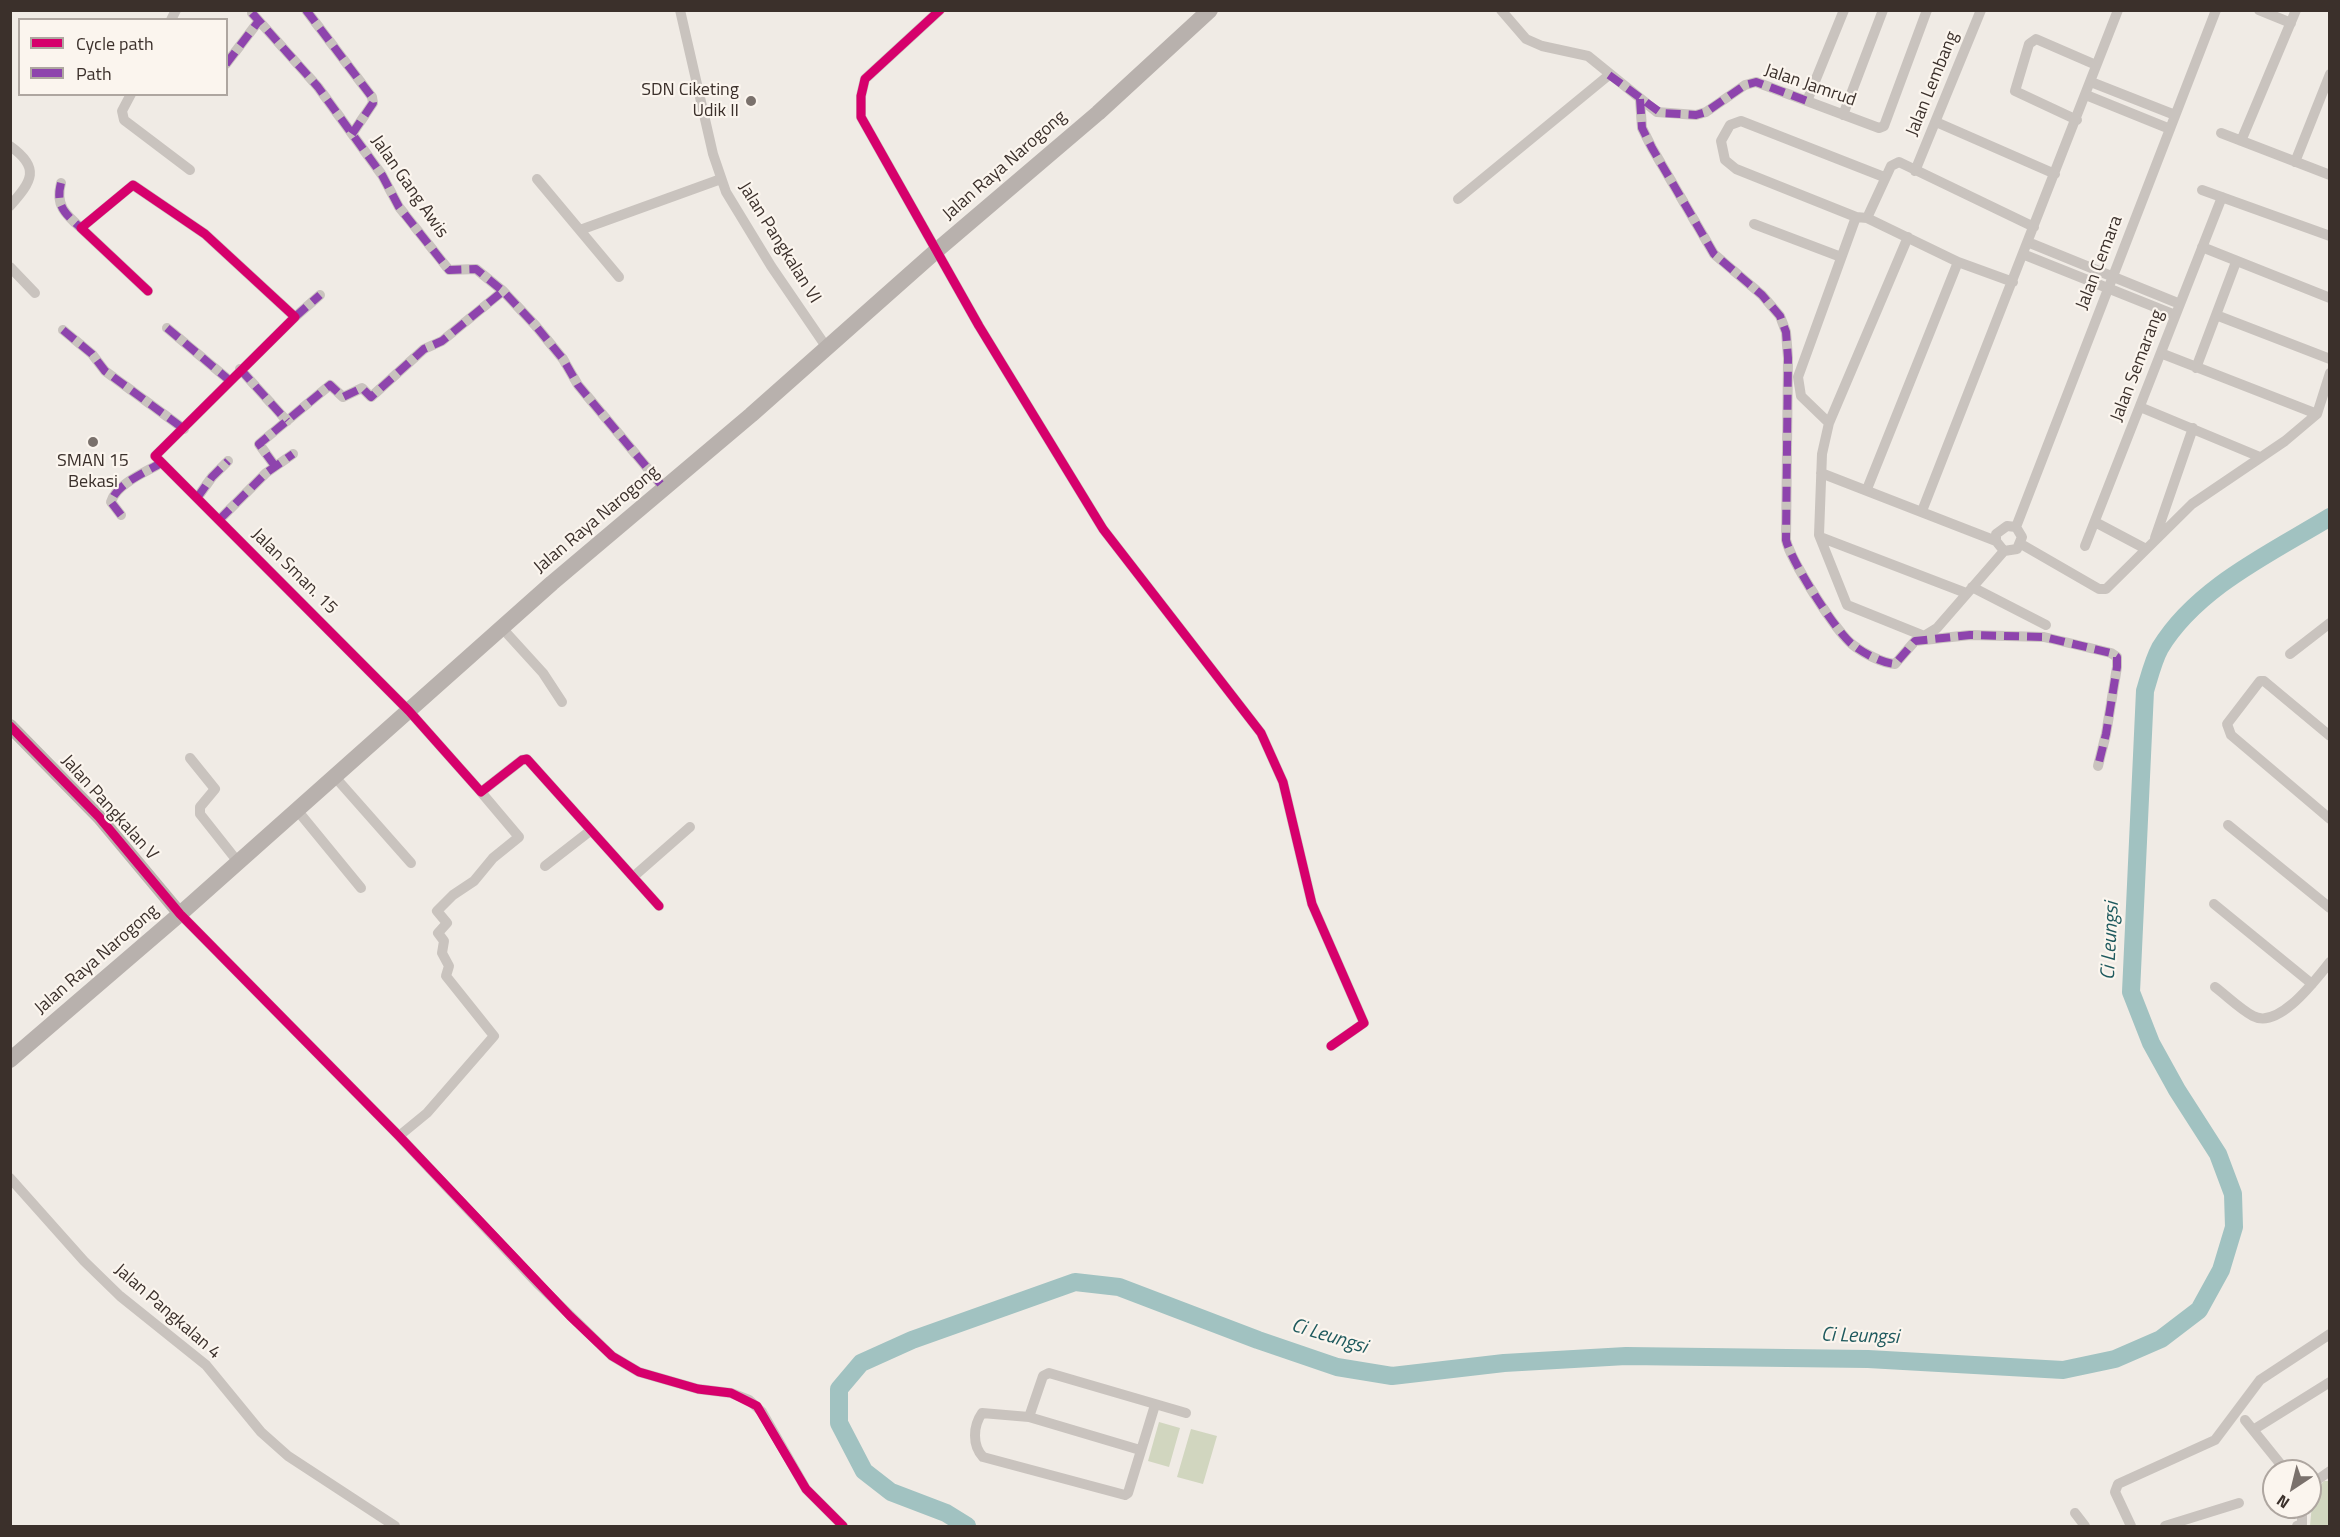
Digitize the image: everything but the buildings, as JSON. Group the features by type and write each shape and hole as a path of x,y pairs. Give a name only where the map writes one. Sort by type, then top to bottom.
{"main road":[{"name":"Jalan Raya Narogong","path":"10,1060 180,914 502,628 1098,113 1210,10"}],"street":[{"name":"Jalan Gang Awis","path":"306,10 372,97 373,103 352,134 382,175 399,207 449,270 476,270 503,291 563,359 578,385 608,411 664,488"},
{"name":"Jalan Pangkalan VI","path":"680,10 721,179 771,266 827,348"},
{"path":"940,10 865,79 861,96 861,117 936,251 1103,529 1261,733 1283,782 1312,904 1364,1023 1331,1046"},
{"name":"Jalan Jamrud","path":"1501,10 1526,39 1542,46 1588,56 1657,112 1696,115 1712,109 1746,86 1756,82 1843,115 1883,127 1927,10"},
{"path":"1807,101 1844,10"},
{"path":"1843,115 1883,10"},
{"name":"Jalan Lembang","path":"1915,171 1981,10"},
{"name":"Jalan Cemara","path":"2016,527 2216,10"},
{"path":"2241,141 2292,14 2259,10"},
{"path":"1922,511 2030,243 2034,227 2118,11"},
{"path":"228,60 253,14 318,87 352,134"},
{"path":"2077,120 2015,91 2029,44 2036,39 2096,65"},
{"path":"2295,162 2330,74"},
{"path":"1458,199 1609,75"},
{"path":"2091,81 2175,115"},
{"path":"2086,95 2170,129"},
{"path":"129,96 122,111 124,120 189,170"},
{"path":"1640,99 1642,128 1710,248 1773,308 1786,332 1788,358 1786,540 1795,562 1845,638 1861,651 1895,664 1916,641 1970,634 2044,637 2115,654 2116,667 2106,735 2098,766"},
{"path":"1884,177 1742,121 1730,125 1720,141 1725,160 1736,169 1908,237 1958,262 2013,282"},
{"path":"1936,122 2055,174"},
{"path":"2221,133 2330,175"},
{"path":"10,146 23,155 30,172 28,185 10,206"},
{"path":"1829,423 1801,396 1798,376 1841,257 1894,162 2034,227"},
{"path":"537,178 619,277"},
{"path":"580,230 721,179"},
{"path":"61,183 58,193 60,206 148,291"},
{"path":"81,228 130,186 136,186 205,234 295,317"},
{"path":"2202,190 2330,237"},
{"name":"Jalan Semarang","path":"2085,546 2163,354 2175,315 2222,197"},
{"path":"1754,224 1841,257"},
{"path":"1908,237 1829,423 1821,473 1820,537 1847,605 1919,635 1932,633 2004,551 2017,549 2022,537 2016,527 2007,526 2000,528 1995,541"},
{"path":"2030,243 2180,304"},
{"path":"2202,247 2330,298"},
{"path":"2025,255 2175,315"},
{"path":"1867,489 1958,262"},
{"path":"2196,368 2236,262"},
{"path":"10,267 35,293"},
{"path":"275,466 260,444 330,385 343,397 362,388 371,397 424,349 442,342 503,291"},
{"path":"121,515 111,502 114,495 158,460 229,380 320,295"},
{"path":"2216,315 2330,359"},
{"path":"167,328 229,380"},
{"path":"63,330 92,354 105,370 184,429"},
{"path":"2163,354 2318,414"},
{"path":"240,369 286,421"},
{"path":"2021,543 2102,589 2109,587 2192,504 2285,441 2318,414 2330,373"},
{"path":"2140,407 2260,457"},
{"path":"2150,545 2193,428"},
{"path":"219,520 275,466 293,454"},
{"name":"Jalan Sman. 15","path":"158,460 409,711 519,837 493,858 474,881 453,895 437,911 447,923 438,933 444,941 441,953 449,966 446,976 494,1036 426,1113 399,1136"},
{"path":"197,498 212,477 228,461"},
{"path":"1821,473 1867,489 1995,541 2004,551"},
{"path":"2095,522 2150,545"},
{"path":"1820,537 1969,590 2046,625"},
{"path":"2290,654 2330,623"},
{"path":"502,628 543,673 562,702"},
{"path":"2330,736 2264,681 2260,681 2227,724 2231,735 2330,819"},
{"name":"Jalan Pangkalan V","path":"10,726 99,817 180,914"},
{"path":"190,758 214,785 214,792 200,807 200,814 238,862"},
{"path":"480,792 522,760 527,759 659,906"},
{"path":"335,777 411,863"},
{"path":"297,810 361,888"},
{"path":"2228,825 2330,908"},
{"path":"633,877 690,827"},
{"path":"545,866 590,831"},
{"path":"2214,904 2312,984"},
{"path":"180,914 399,1136 539,1285 612,1356 639,1372 698,1389 732,1393 757,1406 806,1489 843,1527"},
{"path":"2215,987 2253,1016 2261,1019 2286,1009 2328,966"},
{"name":"Jalan Pangkalan 4","path":"10,1178 84,1261 120,1296 206,1365 261,1432 288,1456 395,1527"},
{"path":"2131,1527 2115,1492 2118,1484 2215,1440 2260,1380 2330,1334"},
{"path":"1029,1417 1043,1376 1049,1372 1155,1406 1185,1413"},
{"path":"2253,1431 2330,1382"},
{"path":"1140,1450 1029,1417 982,1413 975,1442 977,1450 983,1457 1123,1496 1128,1493 1155,1406"},
{"path":"2245,1420 2276,1459"},
{"path":"2164,1527 2239,1503"},
{"path":"2075,1513 2085,1527"}],"green space":[{"path":"1159,1422 1180,1428 1169,1467 1148,1461"},
{"path":"1191,1429 1217,1436 1203,1484 1177,1477"},
{"path":"2329,1481 2329,1526 2310,1526 2311,1519 2322,1519 2322,1483"}],"waterway":[{"name":"Ci Leungsi","path":"967,1526 946,1513 891,1492 864,1471 839,1423 839,1389 861,1363 912,1340 1075,1282 1119,1287 1258,1340 1337,1367 1392,1376 1504,1363 1626,1356 1868,1359 2063,1370 2115,1359 2161,1339 2199,1310 2221,1270 2234,1227 2233,1194 2218,1154 2177,1090 2151,1043 2131,992 2145,691 2160,648 2194,607 2237,573 2330,517"}],"marked path":[{"path":"306,10 372,97 373,103 352,134"},
{"path":"252,13 318,87 382,175 399,207 449,270 476,269 503,291 563,359 578,385 664,488"},
{"path":"228,61 258,22"},
{"path":"1609,75 1661,113 1696,115 1706,112 1745,85 1756,82 1807,101"},
{"path":"1640,99 1642,128 1714,254 1762,295 1780,316 1786,332 1788,358 1786,540 1796,563 1826,612 1853,645 1884,662 1895,664 1915,641 1970,635 2044,637 2111,653 2117,657 2117,667 2106,734 2098,766"},
{"path":"61,183 60,203 70,218 81,228"},
{"path":"275,466 259,444 330,385 343,397 362,388 371,397 424,349 442,341 503,291"},
{"path":"295,317 320,295"},
{"path":"167,328 229,380"},
{"path":"63,330 92,354 105,371 184,429"},
{"path":"240,369 287,421"},
{"path":"219,520 266,473 293,454"},
{"path":"197,498 212,477 228,461"},
{"path":"121,515 111,502 114,496 132,479 161,463"}],"cycle path":[{"path":"940,10 865,79 861,96 861,117 979,326 1103,529 1261,733 1283,782 1312,904 1364,1023 1331,1046"},
{"path":"148,291 81,228 133,185 205,234 295,317 155,456 409,711 481,792 522,760 527,759 659,906"},
{"path":"10,726 99,817 180,914 399,1136 570,1316 612,1356 639,1372 698,1389 731,1393 757,1406 806,1489 843,1526"}],"place":[{"name":"SDN Ciketing Udik II","path":"751,101"},
{"name":"SMAN 15 Bekasi","path":"93,442"}]}
